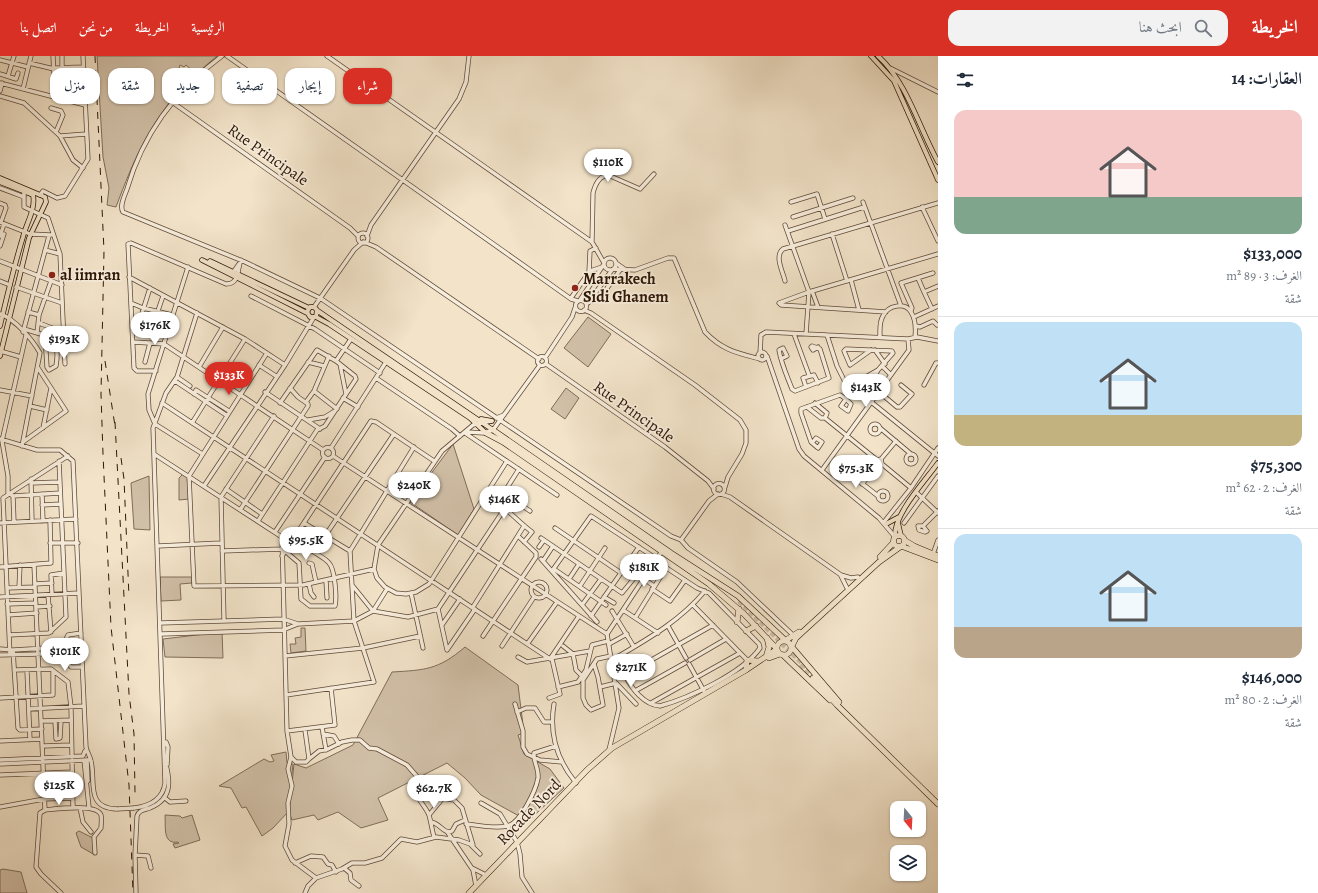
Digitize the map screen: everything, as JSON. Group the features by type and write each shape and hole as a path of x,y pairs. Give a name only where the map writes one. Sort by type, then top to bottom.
{"highway":[{"path":"493,430 663,550"},
{"path":"486,433 503,442 738,602"},
{"path":"779,652 790,653 796,636 899,538"},
{"path":"899,538 901,547"},
{"path":"899,538 935,555"},
{"path":"893,544 938,560"},
{"path":"779,652 779,643 796,636 879,562 901,547"},
{"path":"715,585 756,626 779,652 791,660 822,694 838,703"},
{"path":"715,585 746,602 792,647 838,703 938,800"},
{"path":"737,622 739,609"},
{"path":"746,631 756,626"},
{"path":"796,636 800,656"},
{"path":"746,670 747,660 763,658 769,647 767,638"},
{"name":"Rocade Nord","path":"469,893 516,842 608,750 704,691 746,670 763,658 779,652"},
{"name":"Rocade Nord","path":"608,750 779,652"},
{"path":"814,677 938,804"}],"main road":[{"path":"871,56 894,81 938,179"},
{"path":"878,56 890,68 902,86 932,152 938,161"},
{"path":"926,155 932,152"},
{"path":"0,178 45,197 45,206 30,234 0,353"},
{"path":"0,182 33,195 32,211 14,267 1,314 0,326"},
{"path":"203,259 233,272 308,312 386,362 477,424 486,433"},
{"path":"308,312 314,307 493,430"},
{"path":"315,317 318,311"},
{"path":"478,419 492,421"},
{"path":"899,538 898,522 900,517 938,463"},
{"path":"885,523 900,517"}],"street":[{"path":"8,76 14,56"},
{"path":"23,89 31,56"},
{"path":"30,63 54,68 53,56"},
{"path":"62,56 62,68 83,67 82,56"},
{"path":"207,68 222,56"},
{"path":"227,56 571,298 584,301 585,307 591,313 695,385 740,420 746,430 746,443 742,454 728,477 725,488 709,501"},
{"path":"328,56 592,242 606,269 635,270 668,258 674,258 705,332 724,347 746,356 762,360"},
{"path":"354,250 358,238 371,225 463,91 468,74 469,56"},
{"path":"0,60 28,67"},
{"path":"890,68 938,92"},
{"path":"0,74 16,79 18,73"},
{"path":"0,91 1,83 50,97"},
{"path":"0,96 24,103 60,136 73,160 83,168"},
{"path":"40,195 43,191 57,198 63,197 88,159 85,105 81,104"},
{"path":"171,104 156,124 139,157 128,183 122,210 124,213 320,298 671,536 681,540 688,548 737,582 796,636"},
{"name":"Rue Principale","path":"175,104 350,228"},
{"path":"51,108 61,111 63,115 56,132"},
{"path":"60,136 86,134"},
{"path":"592,242 593,193 595,186 602,177 608,175 639,189 643,188 654,174"},
{"path":"0,188 24,197"},
{"path":"24,191 24,207 41,214 48,219 60,254 65,364"},
{"path":"791,202 816,194 825,219"},
{"path":"793,217 853,198"},
{"path":"863,202 886,271 901,306"},
{"path":"0,203 5,205 6,208 2,223 0,246"},
{"path":"785,281 779,255 783,249 938,203"},
{"path":"788,231 864,207"},
{"path":"922,207 938,241"},
{"path":"2,223 30,234 49,236 54,235"},
{"path":"314,307 354,250 364,242 371,225"},
{"path":"785,225 810,291 818,307"},
{"path":"350,228 362,233 376,247"},
{"path":"350,228 358,238 376,247 539,359 545,358"},
{"path":"832,234 859,310"},
{"path":"8,494 8,476 1,440 14,393 28,312 49,236"},
{"path":"156,371 135,370 128,245 130,243 226,284 233,283 238,275 240,262"},
{"path":"45,250 60,254"},
{"path":"597,250 607,259 612,259 627,270"},
{"path":"590,271 590,251 597,250"},
{"path":"886,312 781,305 779,303 781,300 810,291 886,271 938,254"},
{"path":"540,365 546,364 545,358 572,317 579,300 607,259"},
{"path":"0,261 62,285"},
{"path":"233,272 240,262"},
{"path":"585,307 616,263"},
{"path":"571,298 590,271 603,265"},
{"path":"188,267 147,400 154,424 201,453"},
{"path":"572,317 600,298 620,270"},
{"path":"911,312 912,308 901,284 933,273"},
{"path":"129,277 245,339 285,365"},
{"path":"918,278 932,309"},
{"path":"0,281 10,285"},
{"path":"37,333 40,315 51,281"},
{"path":"16,286 62,303"},
{"path":"924,292 938,286"},
{"path":"134,331 150,288"},
{"path":"806,334 810,291"},
{"path":"134,331 150,334 163,296"},
{"path":"251,296 308,325 345,348 380,373"},
{"path":"571,298 575,307"},
{"path":"131,303 143,308 172,315"},
{"path":"880,337 881,319 886,312 894,306 901,306 911,312 916,326 915,337"},
{"path":"914,317 938,306"},
{"path":"575,307 585,307"},
{"path":"28,312 40,315"},
{"path":"308,312 308,325"},
{"path":"136,893 135,855 137,814 159,804 165,798 168,791 153,430 167,391 177,377 197,313"},
{"path":"1,314 24,332 39,350 41,355 22,444"},
{"path":"204,486 265,392 285,365 308,325 315,317"},
{"path":"916,326 920,327 933,321 938,325"},
{"path":"39,323 52,328 51,337"},
{"path":"199,367 223,327"},
{"path":"24,332 37,333 64,341"},
{"path":"899,538 885,523 804,456 799,449 771,370 761,335 766,332 908,339 915,337 938,341"},
{"path":"794,334 809,375"},
{"path":"827,335 842,377 871,403 936,455"},
{"path":"45,336 47,369 49,370 56,366 57,354 56,347 46,343"},
{"path":"192,423 245,339"},
{"path":"346,394 338,362 351,339"},
{"path":"822,470 909,350 908,339"},
{"path":"134,342 164,344 293,428 324,450"},
{"path":"762,342 759,353 762,360 771,370"},
{"path":"145,362 150,343"},
{"path":"781,359 793,390 806,387 829,377 818,347"},
{"path":"873,350 850,365 844,351 846,348 892,351 893,354 878,370"},
{"path":"258,521 317,430 324,428 356,378 338,362 317,350 280,402"},
{"path":"873,350 891,375"},
{"path":"0,353 21,357"},
{"path":"268,353 201,453 189,476 194,586 310,584 374,569"},
{"path":"746,356 759,353 766,354"},
{"path":"57,354 65,355"},
{"path":"762,360 766,354"},
{"path":"41,355 46,356"},
{"path":"306,402 314,390 329,356"},
{"path":"466,432 486,433 493,430 540,365 539,359"},
{"path":"308,362 324,366"},
{"path":"331,448 386,362"},
{"path":"924,385 936,363 938,363"},
{"name":"Rue Principale","path":"546,364 665,448 708,481 714,490 719,494"},
{"path":"259,365 276,376"},
{"path":"22,444 66,412 38,368"},
{"path":"806,387 803,378 809,375 814,375 818,383"},
{"path":"177,377 194,394 226,415"},
{"path":"376,378 452,429 460,436"},
{"path":"175,381 196,390 229,411"},
{"path":"879,392 897,407 900,407 912,394 900,385"},
{"path":"43,428 51,388"},
{"path":"240,510 264,470 308,406 306,402 298,397 290,388"},
{"path":"0,390 32,396"},
{"path":"194,394 196,390"},
{"path":"314,390 336,410"},
{"path":"265,392 320,429"},
{"path":"812,443 800,411 801,409 840,395 846,399"},
{"path":"343,398 358,407"},
{"path":"162,403 360,533 430,581 450,592 551,659 559,696 549,698"},
{"path":"815,403 827,413 825,418"},
{"path":"30,406 47,410"},
{"path":"807,407 821,418 825,418 877,460 880,465 911,488"},
{"path":"308,420 325,417 336,410"},
{"path":"224,620 221,496 274,416"},
{"path":"504,416 492,421 477,424 445,448 434,461 378,546 374,569 379,581 387,589 401,594 421,590 430,581 459,538 507,461"},
{"path":"316,878 290,857 285,844 289,824 288,803 292,786 288,769 291,757 287,731 282,556 284,550 291,543 371,421 376,422 434,461"},
{"path":"880,428 911,454"},
{"path":"466,432 557,494"},
{"path":"325,536 394,434"},
{"path":"1,440 22,444 37,450 60,450 73,461 78,543 82,668 89,807"},
{"path":"862,484 880,465 881,459 896,441"},
{"path":"324,450 327,447 331,448"},
{"path":"286,695 374,682 354,621 350,551 414,447"},
{"path":"331,448 334,453 333,456"},
{"path":"885,523 936,455 938,448"},
{"path":"275,532 325,457 323,453 324,450"},
{"path":"154,454 221,496 291,543"},
{"path":"42,729 18,729 14,670 9,635 6,566 2,523 3,500 8,494 31,481 68,456"},
{"path":"325,457 330,458 333,456 366,476 607,634"},
{"path":"877,460 881,459"},
{"path":"9,635 51,632 66,617 59,461"},
{"path":"498,502 519,469"},
{"path":"846,471 878,496"},
{"path":"904,523 938,476"},
{"path":"681,540 709,501 718,483 728,477"},
{"path":"31,481 60,482"},
{"path":"31,481 32,521"},
{"name":"Rue Principale","path":"708,481 718,483 725,488"},
{"path":"725,488 730,497"},
{"path":"226,489 262,514"},
{"path":"504,493 530,511"},
{"path":"917,493 938,512 923,526 918,526 918,529 928,533"},
{"path":"8,494 13,496 60,494"},
{"path":"42,494 43,521"},
{"path":"719,494 730,497 841,575 851,578 858,577"},
{"path":"487,495 498,502 532,532 524,542"},
{"path":"13,496 14,522"},
{"path":"42,505 61,504"},
{"path":"352,584 373,611 402,617 416,616 438,609 505,508"},
{"path":"553,570 590,516 639,547 684,580 707,592 760,647 759,650 730,674 704,691 660,706 650,703 635,691 625,675 614,671"},
{"path":"2,523 76,519"},
{"path":"0,566 51,563 50,520"},
{"path":"304,523 350,551"},
{"path":"438,609 447,650 524,526"},
{"path":"555,528 621,573"},
{"path":"282,538 284,550 298,562 301,584 301,599 306,604 315,607 334,606 336,605 334,579 329,563 309,548 316,530"},
{"path":"483,636 537,556 518,536"},
{"path":"539,547 542,539 622,593 640,571 628,563"},
{"path":"935,555 938,540"},
{"path":"50,543 78,543"},
{"path":"158,546 221,543"},
{"path":"553,546 542,560 553,570 597,622"},
{"path":"592,616 639,547"},
{"path":"580,586 605,548"},
{"path":"222,550 284,550"},
{"path":"608,750 619,712 616,683 607,634 663,550"},
{"path":"309,563 312,564 316,582"},
{"path":"34,564 40,670 45,810"},
{"path":"569,579 580,564"},
{"path":"19,588 20,565"},
{"path":"635,618 666,568"},
{"path":"553,570 580,586 606,605"},
{"path":"51,632 51,574 64,573"},
{"path":"841,575 847,588"},
{"path":"582,605 601,579"},
{"path":"644,579 670,601 684,580"},
{"path":"326,580 326,598"},
{"path":"537,582 543,584 546,588 545,594 540,598 534,597 531,592 532,586 537,582"},
{"path":"7,588 19,588 52,583"},
{"path":"310,584 311,593 314,597"},
{"path":"594,664 600,687 602,706 590,710 583,698 583,680 596,659 611,658 658,633 715,585"},
{"path":"13,588 14,604"},
{"path":"161,634 283,630 298,624 354,621 373,611 387,589"},
{"path":"0,597 79,593"},
{"path":"411,593 423,648"},
{"path":"502,646 512,633 534,597"},
{"path":"604,597 614,603"},
{"path":"442,625 460,599"},
{"path":"528,643 557,602"},
{"path":"7,604 50,606"},
{"path":"693,605 747,660"},
{"path":"623,610 658,633"},
{"path":"612,611 618,618 634,647"},
{"path":"8,615 37,613"},
{"path":"551,659 579,616"},
{"path":"160,623 283,619 298,624"},
{"path":"625,675 713,625"},
{"path":"668,626 704,691"},
{"path":"62,647 68,634 81,633"},
{"path":"558,687 576,683 582,676 586,668 590,651 594,644 608,642 627,634"},
{"path":"285,656 363,648 420,636"},
{"path":"635,691 726,639"},
{"path":"444,640 452,644"},
{"path":"0,649 11,650 82,646"},
{"path":"563,646 573,654 576,670 582,676"},
{"path":"518,657 527,662 590,651"},
{"path":"0,655 12,656 82,653"},
{"path":"650,703 740,653"},
{"path":"60,654 71,667 82,668"},
{"path":"14,670 53,670 68,683 71,707 73,808"},
{"path":"0,698 54,694 53,670"},
{"path":"28,671 30,740"},
{"path":"600,687 616,683"},
{"path":"616,683 636,704"},
{"path":"287,731 305,730 336,724 331,688"},
{"path":"514,704 523,731 524,750 528,755 534,758 562,762"},
{"path":"554,704 552,722 556,746 562,762 576,783"},
{"path":"29,709 84,706"},
{"path":"517,712 526,708 535,708 544,722 552,722"},
{"path":"55,721 56,738 60,738 61,720"},
{"path":"41,721 71,720"},
{"path":"322,727 326,750"},
{"path":"305,730 309,759"},
{"path":"323,734 334,736 338,744"},
{"path":"0,741 42,739"},
{"path":"291,757 296,762 301,762 309,759 319,751 326,750 338,744 352,740 360,740 369,748 378,749 409,767 420,780 433,789 435,798 439,803"},
{"path":"43,746 71,745"},
{"path":"448,833 452,831 456,824 465,822 507,826 514,823 524,810 537,783 538,774 534,758 535,752 556,746"},
{"path":"86,758 91,768 96,800 108,808 134,808 146,806 160,797 164,788 164,758 166,747"},
{"path":"0,764 86,758"},
{"path":"164,758 166,766 164,772"},
{"path":"0,760 43,760"},
{"path":"0,775 72,772"},
{"path":"58,773 59,798"},
{"path":"420,780 416,787 417,797 429,815 434,838"},
{"path":"0,808 44,799 73,798"},
{"path":"165,798 170,802 186,801"},
{"path":"429,815 445,798 454,800 462,808 473,846"},
{"path":"481,803 498,812 507,826 516,842 520,854 522,877 532,893"},
{"path":"61,893 41,874 36,867 39,816 45,810 89,807 101,815 101,830 94,838 95,853"},
{"path":"80,808 83,822 91,832"},
{"path":"430,822 438,824 445,832 448,833 471,868 476,886"},
{"path":"305,893 308,886 316,878 336,872 352,863 365,863 382,858 401,839 420,842 434,838 451,838 463,841 473,846 480,854"},
{"path":"135,855 148,856 151,868"},
{"path":"295,862 311,856 323,857 328,864 332,865 336,872"},
{"path":"344,868 350,873 352,881 359,886"},
{"path":"471,868 486,875"}],"shaded area":[{"path":"97,56 217,56 203,68 189,68 186,65 184,67 180,65 179,68 162,68 162,104 169,104 151,129 143,144 129,173 116,207 107,205 109,188 103,157 100,104 100,68 98,68"},
{"path":"588,317 611,334 588,367 564,348"},
{"path":"566,388 579,398 565,419 551,409"},
{"path":"453,444 474,509 458,535 410,502"},
{"path":"183,474 187,477 189,499 179,500 179,478"},
{"path":"149,476 150,530 134,529 131,483"},
{"path":"160,577 192,577 192,583 180,584 181,600 161,601"},
{"path":"301,628 305,628 306,651 291,653 290,644 296,644 295,638 301,637"},
{"path":"222,632 223,658 165,657 163,639"},
{"path":"465,647 518,685 524,733 518,735 524,754 550,769 564,788 528,821 481,795 465,778 447,763 378,798 388,820 361,828 338,812 318,820 314,815 292,820 289,812 294,764 306,768 353,745 392,672 431,667 447,660"},
{"path":"286,752 287,763 293,764 288,812 273,828 262,836 246,807 242,808 231,788 219,786 264,759 270,762 274,761 271,755"},
{"path":"165,815 180,816 182,818 192,815 200,840 175,848 173,844 179,843 169,840 167,837 165,829"},
{"path":"79,831 93,838 95,855 81,847 76,833"},
{"path":"3,869 21,872 27,893 0,893 0,870"}],"tunnel":[{"path":"739,601 806,667"},
{"path":"800,665 813,678"}],"railway":[{"path":"95,56 104,251 101,394 103,454 111,627 129,785 133,893"},
{"path":"105,361 115,426"},
{"path":"115,422 129,694 134,734 135,793"},
{"path":"121,458 124,479 129,597"}],"place":[{"name":"al iimran","path":"52,275"},
{"name":"Marrakech Sidi Ghanem","path":"575,288"}]}
